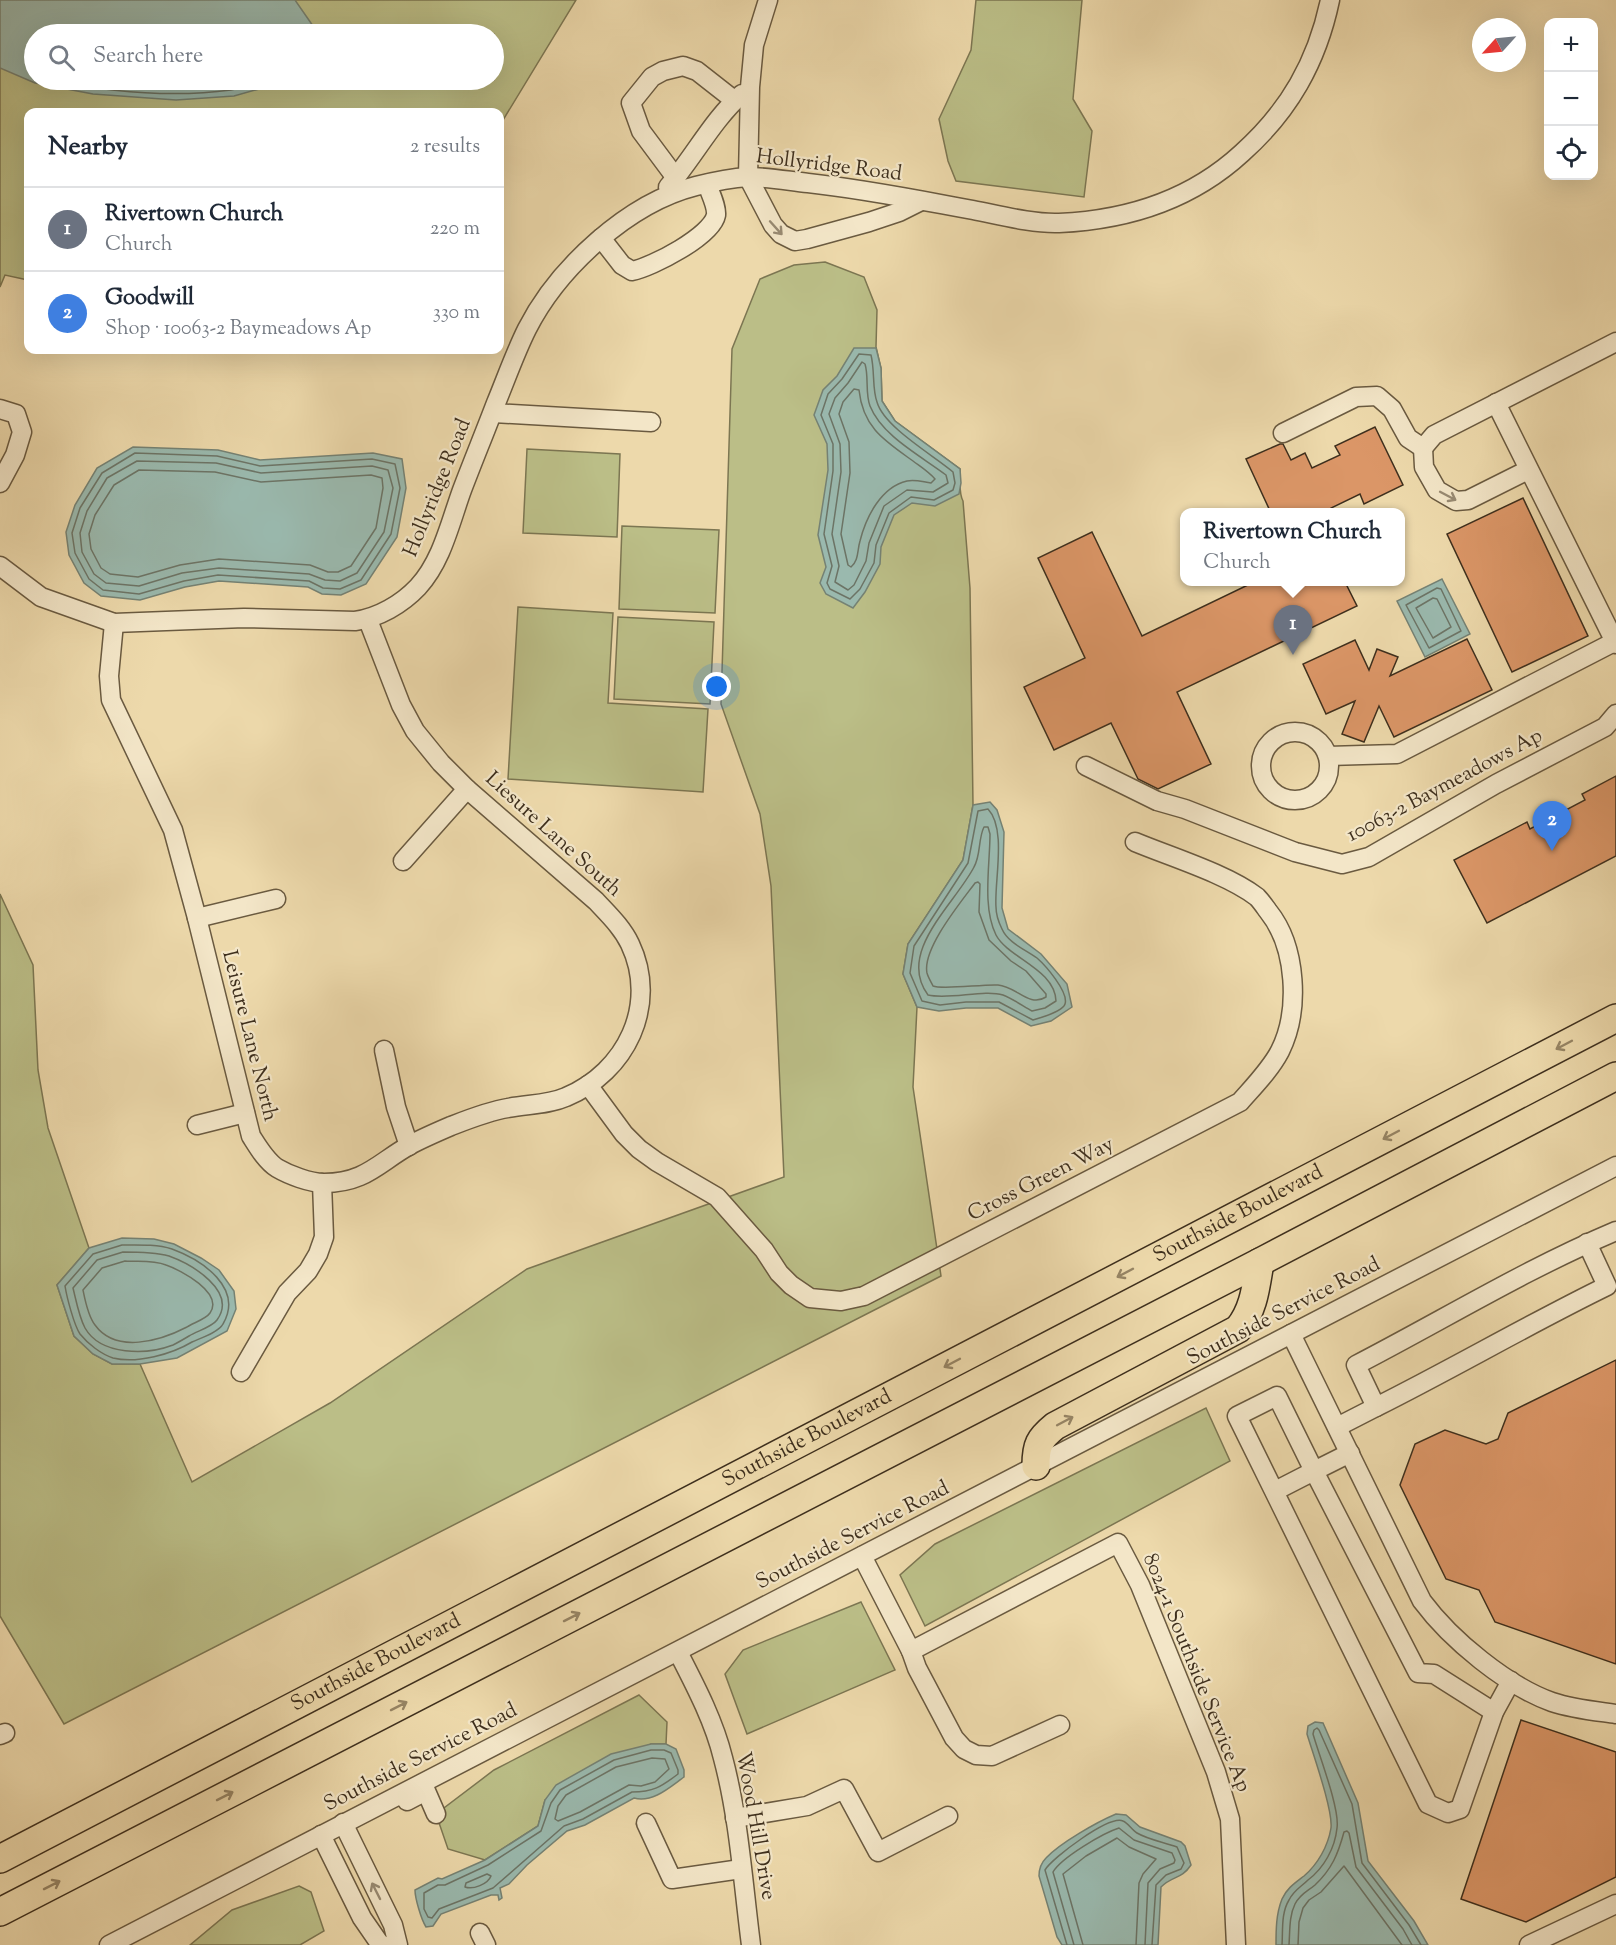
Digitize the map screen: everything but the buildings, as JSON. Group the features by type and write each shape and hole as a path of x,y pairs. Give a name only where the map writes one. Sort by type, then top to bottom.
{"highway":[{"name":"Southside Boulevard","path":"0,1859 1616,1018"},
{"path":"0,1912 1616,1076"},
{"path":"1036,1466 1036,1451 1040,1441 1055,1426 1238,1329 1246,1320 1253,1304 1260,1262"},
{"path":"0,1844 15,1838 50,1834"}],"street":[{"path":"768,0 754,45 750,87 748,177 772,225 781,234 795,241 869,222 921,201"},
{"name":"Hollyridge Road","path":"0,566 41,597 114,624 244,618 368,620 402,602 420,585 437,560 528,328 547,296 575,262 616,225 655,202 694,186 748,177 862,189 1055,223 1114,217 1154,207 1191,190 1227,167 1251,145 1291,100 1311,61 1325,23 1330,0"},
{"path":"676,178 641,131 631,104 652,77 663,71 683,66 697,71 734,100"},
{"path":"655,202 676,178 734,100 750,87"},
{"path":"601,238 622,265 633,271 654,264 694,240 709,228 715,219 717,212 707,184"},
{"path":"1528,470 1468,500 1456,501 1437,490 1424,467 1423,448 1434,435 1616,342"},
{"path":"1283,433 1356,397 1377,396 1392,409 1408,438 1423,448"},
{"path":"1328,756 1397,754 1616,642 1496,403"},
{"path":"0,409 16,414 22,432 15,455 0,483"},
{"path":"493,413 651,422"},
{"name":"Liesure Lane South","path":"368,620 401,705 415,731 441,763 467,789 596,901 614,920 629,942 638,966 640,998 637,1023 627,1044 611,1066 588,1085"},
{"name":"Leisure Lane North","path":"114,624 110,676 111,700 173,830 251,1136 261,1152 276,1168 302,1179 322,1184 352,1181 409,1146 469,1119 507,1108 542,1104 565,1098 588,1085"},
{"name":"10063-2 Baymeadows Ap","path":"1086,766 1157,801 1185,809 1295,852 1342,864 1369,856 1496,784 1605,727 1616,714"},
{"path":"403,861 467,789"},
{"name":"Cross Green Way","path":"588,1085 624,1134 639,1149 717,1197 764,1250 779,1273 791,1285 810,1298 841,1300 864,1296 1240,1102 1260,1080 1280,1051 1292,1012 1293,979 1287,946 1275,920 1258,898 1221,877 1135,842"},
{"path":"197,918 276,899"},
{"path":"384,1050 396,1107 409,1146"},
{"path":"197,1125 245,1113"},
{"name":"Southside Service Road","path":"109,1945 139,1938 343,1823 1616,1166"},
{"path":"241,1372 287,1293 308,1271 318,1254 324,1237 322,1184"},
{"path":"1376,1407 1356,1365 1425,1330 1507,1283 1616,1231"},
{"path":"1337,1427 1446,1373 1557,1310 1608,1286 1587,1243"},
{"path":"1291,1334 1422,1601 1437,1621 1455,1639 1530,1693 1555,1703 1616,1714"},
{"path":"1494,1712 1434,1674 1418,1673 1277,1396 1237,1416 1428,1804 1449,1813 1460,1809 1494,1712 1511,1681"},
{"path":"1275,1491 1350,1453"},
{"name":"8024-1 Southside Service Ap","path":"911,1651 1118,1543 1140,1585 1216,1772 1230,1819 1236,1945"},
{"path":"862,1556 911,1651 917,1668 954,1738 964,1749 976,1755 992,1756 1060,1725"},
{"name":"Wood Hill Drive","path":"678,1652 697,1689 723,1756 735,1818 751,1945"},
{"path":"735,1818 807,1806 844,1789 878,1852 948,1816"},
{"path":"139,1938 426,1791 436,1814"},
{"path":"343,1823 393,1925 398,1945"},
{"path":"646,1823 672,1879 741,1869"},
{"path":"321,1835 362,1918 383,1945"},
{"path":"1528,1945 1616,1904"}],"green space":[{"path":"0,0 576,0 504,118 504,108 24,108 24,279 5,275 0,287"},
{"path":"976,0 1082,0 1073,99 1092,131 1084,197 956,181 948,161 939,119 971,50"},
{"path":"825,262 864,277 877,310 876,347 881,368 882,401 895,421 960,469 970,588 973,805 963,860 908,944 903,974 917,1007 913,1087 941,1276 64,1724 0,1616 0,894 33,965 38,1070 48,1128 89,1248 57,1285 74,1336 93,1354 112,1364 140,1364 192,1482 330,1403 527,1269 784,1177 771,886 760,814 721,704 732,349 760,279 794,265"},
{"path":"527,449 620,454 617,537 523,533"},
{"path":"622,526 719,530 715,613 619,609"},
{"path":"518,607 613,613 608,703 708,709 703,792 508,779"},
{"path":"618,617 714,622 710,704 614,699"},
{"path":"1206,1408 1230,1461 925,1626 900,1575 935,1544"},
{"path":"861,1602 895,1670 747,1734 725,1674 743,1650"},
{"path":"639,1695 667,1722 666,1744 651,1744 545,1800 538,1826 485,1860 448,1849 436,1814 494,1770"},
{"path":"299,1886 311,1892 324,1931 300,1945 190,1945 232,1910"}],"water":[{"path":"0,0 295,0 312,24 24,24 24,78 0,68"},
{"path":"72,90 255,90 234,96 176,100 93,94"},
{"path":"854,348 876,348 881,368 882,401 895,421 960,469 961,483 959,494 935,506 912,503 894,515 881,547 880,564 865,592 853,608 826,594 820,583 826,567 818,535 828,470 827,444 814,415 823,390 837,376"},
{"path":"133,447 218,450 260,460 373,453 402,459 406,488 397,537 366,584 341,595 322,594 308,587 219,581 185,587 140,600 101,596 84,583 69,555 66,532 75,505 97,468"},
{"path":"1442,579 1470,634 1425,657 1397,601"},
{"path":"990,802 997,810 1004,832 1002,908 1008,929 1041,954 1067,984 1072,1007 1051,1021 1031,1026 998,1008 939,1011 917,1007 903,974 908,944 963,860 973,805"},
{"path":"122,1238 154,1239 174,1244 219,1270 234,1291 236,1309 227,1331 177,1358 140,1364 112,1364 93,1354 74,1336 57,1285 89,1248"},
{"path":"1315,1722 1323,1723 1358,1803 1368,1861 1414,1921 1428,1945 1276,1945 1277,1916 1282,1899 1318,1860 1331,1828 1326,1796 1307,1734 1308,1726"},
{"path":"651,1744 666,1744 676,1749 684,1770 684,1777 654,1796 634,1798 585,1825 567,1831 527,1865 509,1884 500,1888 502,1898 499,1900 498,1895 491,1895 441,1914 433,1926 426,1927 415,1890 438,1878 442,1879 485,1860 538,1826 545,1800 556,1785 611,1754"},
{"path":"1116,1814 1126,1815 1140,1827 1181,1842 1185,1846 1191,1865 1184,1873 1161,1887 1158,1945 1062,1945 1057,1937 1039,1876 1041,1866 1052,1852 1069,1840"}],"place":[{"name":"Rivertown Church","path":"1293,655"},
{"name":"Goodwill","path":"1552,851"}]}
